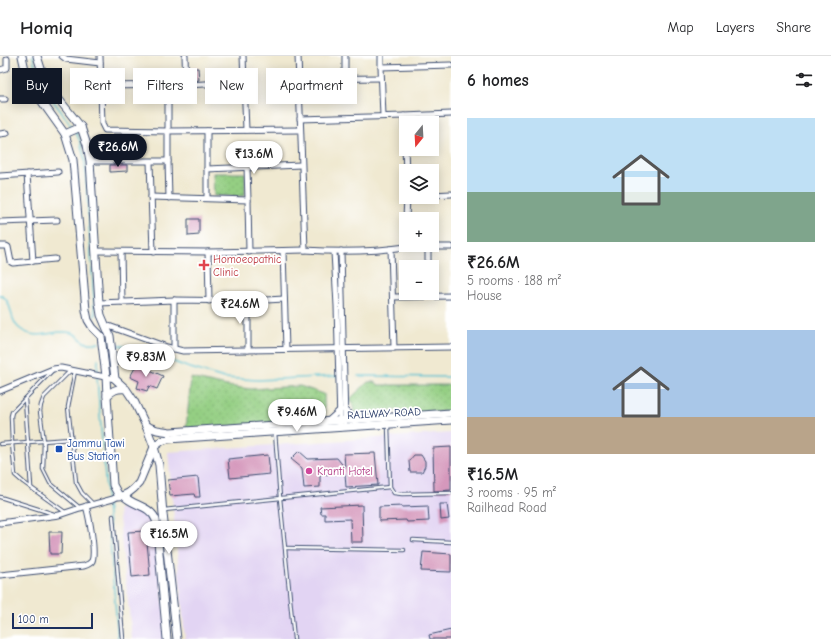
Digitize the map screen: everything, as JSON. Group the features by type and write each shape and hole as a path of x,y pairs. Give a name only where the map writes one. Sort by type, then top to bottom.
{"main road":[{"path":"22,56 30,85 66,134 73,160 88,320 92,328 101,336 115,379 134,401 146,426 159,465 177,639"},
{"path":"37,56 48,87 84,135 90,161 101,315 110,336 108,358 104,376 107,396 113,485 118,497 151,512 156,520 167,639"},
{"path":"66,134 78,128"},
{"path":"107,396 114,389 119,388 126,390"},
{"path":"146,426 157,430 170,432 207,433 327,422 343,424 358,420 451,413"},
{"name":"RAILWAY ROAD","path":"154,448 162,441 168,439 207,433 275,432 343,424 388,424 451,420"},
{"path":"118,497 135,488 139,483 154,448"}],"street":[{"path":"62,56 66,59 100,62"},
{"path":"100,56 100,68"},
{"path":"184,56 185,68"},
{"path":"243,56 243,68"},
{"path":"298,56 298,68"},
{"path":"345,56 345,68"},
{"path":"381,56 383,116"},
{"path":"0,70 7,68 7,59"},
{"path":"381,67 451,65"},
{"path":"357,78 381,78"},
{"path":"101,104 102,124 104,129 108,131 300,130"},
{"path":"168,104 169,198"},
{"path":"245,104 246,130"},
{"path":"300,104 305,250"},
{"path":"404,116 451,114"},
{"path":"300,119 399,116"},
{"path":"207,131 207,198"},
{"path":"0,134 7,134"},
{"path":"90,161 168,161"},
{"path":"150,162 153,252"},
{"path":"207,169 301,165"},
{"path":"247,167 249,252"},
{"path":"0,176 58,172"},
{"path":"26,174 33,261"},
{"path":"439,195 451,194"},
{"path":"151,197 248,200"},
{"path":"0,222 57,220"},
{"path":"0,246 8,247 11,262 13,263 55,259"},
{"path":"439,247 451,247"},
{"path":"96,251 249,252 305,250 334,252 399,248"},
{"path":"391,249 394,348"},
{"path":"283,251 286,349"},
{"path":"340,349 341,251"},
{"path":"121,252 122,302"},
{"path":"208,252 209,301"},
{"path":"334,252 343,424"},
{"path":"439,295 451,296"},
{"path":"393,297 399,296"},
{"path":"100,304 174,300 248,301 284,299"},
{"path":"174,300 174,349"},
{"path":"248,301 248,350"},
{"path":"106,325 174,349 194,351 451,347"},
{"path":"0,391 53,369 61,368 115,379"},
{"path":"342,410 358,420"},
{"path":"327,422 342,410"},
{"path":"0,524 59,515 118,497"},
{"path":"0,575 88,565 92,561 93,551 86,506"}],"lane":[{"path":"53,369 14,409 11,416 15,475 67,513"},
{"path":"73,370 68,407 76,482 82,493 95,504"},
{"path":"73,370 44,397 40,411 44,442 43,469 46,477 55,488 80,508"},
{"path":"24,399 31,488"},
{"path":"388,424 390,487 394,493 451,493"},
{"path":"275,432 294,639"},
{"path":"0,444 71,439"},
{"path":"163,510 390,487"},
{"path":"0,497 59,515"},
{"path":"113,516 123,639"},
{"path":"413,540 451,542"},
{"path":"285,548 404,550"}],"shaded area":[{"path":"451,433 451,639 185,639 168,452"},
{"path":"132,508 145,510 155,520 167,639 132,639 118,509"}],"green space":[{"path":"213,173 245,173 245,196 214,196"},
{"path":"191,378 227,386 251,389 300,386 324,394 325,420 186,429"},
{"path":"368,382 375,382 379,385 451,385 451,411 403,415 398,410 376,411 371,417 361,416 354,411 351,398"}],"building":[{"path":"197,68 198,68 199,80 197,80"},
{"path":"110,165 127,165 127,171 110,172"},
{"path":"188,219 199,219 199,235 188,236"},
{"path":"137,364 163,376 157,389 149,386 147,391 137,388 139,381 130,377"},
{"path":"451,447 451,490 434,491 433,448"},
{"path":"299,451 308,459 337,458 345,468 344,454 375,453 378,485 346,487 345,473 320,475 320,487 304,488 302,468 291,459"},
{"path":"268,455 270,474 230,478 228,459"},
{"path":"414,455 421,455 425,461 425,466 422,472 410,472 409,461"},
{"path":"198,477 200,497 195,497 194,494 170,496 168,480"},
{"path":"440,504 447,504 449,519 441,520"},
{"path":"362,505 363,542 351,542 350,519 325,520 325,514 321,514 320,507"},
{"path":"428,506 429,521 379,521 379,507"},
{"path":"146,531 150,575 132,577 128,532"},
{"path":"49,532 62,532 61,554 50,554"},
{"path":"423,552 451,554 451,572 421,571"},
{"path":"451,630 451,639 430,639 429,635"}],"waterway":[{"path":"33,56 38,80 73,128"},
{"path":"75,131 80,141 85,161 95,316"},
{"path":"0,295 7,301 13,320 19,328 26,332 39,335 65,332 77,335 86,343 99,343"},
{"path":"113,344 143,350 187,367 224,378 258,380 338,376"},
{"path":"97,374 98,360"},
{"path":"358,376 451,377"},
{"path":"97,378 118,639"}],"place":[{"name":"Homoeopathic Clinic","path":"204,265"},
{"name":"Jammu Tawi Bus Station","path":"59,449"},
{"name":"Kranti Hotel","path":"309,471"}]}
